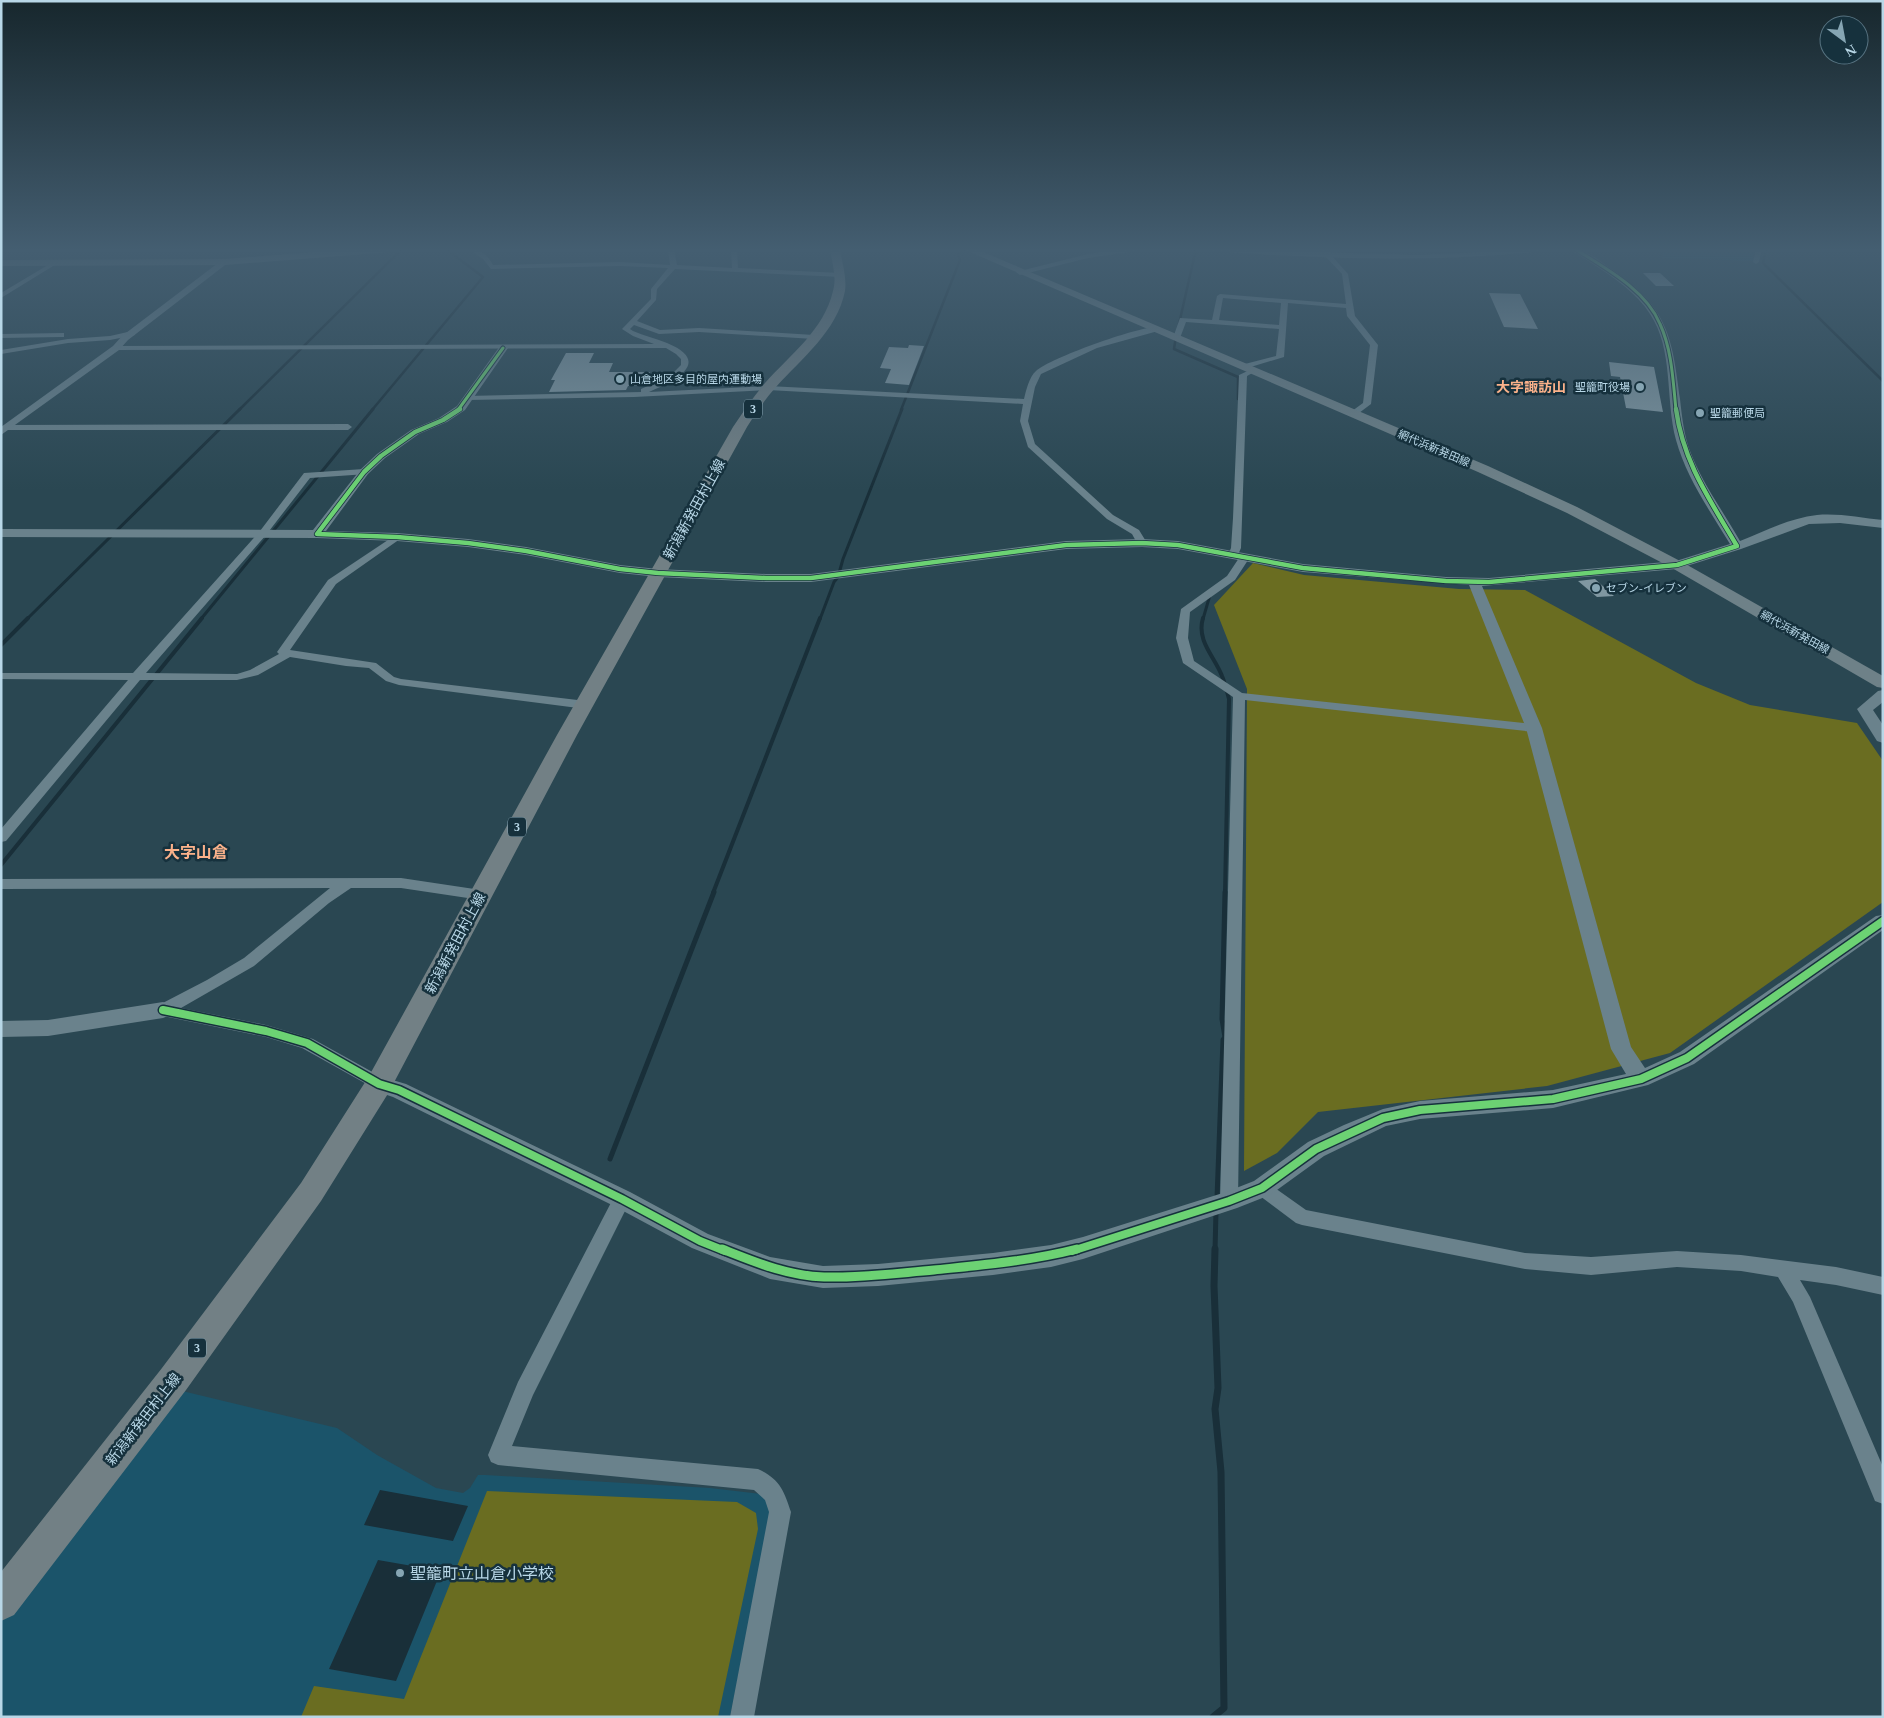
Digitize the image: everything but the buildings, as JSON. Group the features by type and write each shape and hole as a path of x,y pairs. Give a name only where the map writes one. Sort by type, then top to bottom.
{"main road":[{"name":"新潟新発田村上線","path":"1,1602 174,1379 306,1200 379,1084 562,744 586,705 740,427 768,388 820,329"},
{"name":"網代浜新発田線","path":"1155,329 1515,483 1572,510 1677,565 1883,683"}],"street":[{"path":"3,430 116,348 138,329"},
{"path":"626,329 667,346 682,355 686,360 686,367 670,380 634,395"},
{"path":"653,329 659,332 699,330 814,337"},
{"path":"1142,543 1136,532 1110,517 1031,445 1024,421 1031,387 1038,373 1094,346 1154,329"},
{"path":"1173,337 1177,336 1179,329"},
{"path":"1283,329 1280,356 1248,369 1243,375 1236,548 1239,556 1231,578 1185,611 1182,638 1188,663 1239,696 1534,728"},
{"path":"1352,414 1367,404 1374,345 1361,329"},
{"path":"1662,329 1668,350 1681,440 1699,479 1737,546"},
{"path":"1,336 132,334"},
{"path":"1,352 68,341 110,338 132,334"},
{"path":"116,348 667,346"},
{"path":"317,534 364,472 406,438 456,412 503,348"},
{"path":"468,398 634,395 768,388 1027,402"},
{"path":"3,430 348,427"},
{"path":"1,838 138,675 263,533 307,475 364,472"},
{"path":"1,533 263,533 397,537 526,551 620,569 658,573 766,578 811,578 1066,545 1142,543 1178,545 1303,568 1446,582 1514,582 1677,565 1737,546 1799,522 1818,519 1883,524"},
{"path":"397,537 332,582 284,652 346,663 372,665 390,679 399,682 586,705"},
{"path":"1474,582 1534,728 1621,1049 1641,1079"},
{"path":"1,676 247,676 288,653"},
{"path":"1883,694 1865,709 1883,738"},
{"path":"1229,1201 1239,696"},
{"path":"1,884 401,883 480,895"},
{"path":"1,1030 48,1028 163,1010 198,992 259,955 325,896 347,884"},
{"path":"163,1010 266,1031 307,1043 379,1084 399,1090 622,1198 700,1241 770,1268 823,1277 878,1275 993,1264 1051,1256 1083,1248 1229,1201 1262,1188 1316,1150 1352,1131 1383,1118 1420,1110 1553,1099 1641,1079 1688,1058 1883,921"},
{"path":"1262,1188 1302,1217 1525,1261 1591,1266 1677,1259 1741,1263 1836,1276 1883,1286"},
{"path":"622,1198 525,1389 498,1454 758,1480 774,1493 780,1512 742,1717"},
{"path":"1783,1268 1800,1297 1883,1493"}],"shaded area":[{"path":"1253,563 1304,575 1459,589 1525,590 1696,683 1750,705 1857,723 1883,761 1883,902 1670,1053 1547,1086 1318,1112 1277,1153 1244,1171 1247,689 1214,605"},
{"name":"聖籠町立山倉小学校","path":"178,1390 337,1428 377,1455 436,1488 463,1493 470,1488 478,1475 485,1475 710,1488 761,1494 772,1507 730,1717 1,1717 1,1621"},
{"path":"380,1490 468,1506 453,1541 364,1525"},
{"path":"487,1491 737,1502 756,1513 758,1529 718,1717 301,1717 314,1686 404,1699"},
{"path":"378,1560 441,1571 396,1681 329,1669"}],"waterway":[{"path":"239,410 321,329"},
{"path":"372,410 439,329"},
{"path":"901,410 933,329"},
{"path":"1830,329 1883,381"},
{"path":"1176,336 1174,349 1238,377 1238,399"},
{"path":"27,619 240,409"},
{"path":"201,619 373,409"},
{"path":"820,619 902,409"},
{"path":"1203,619 1210,595"},
{"path":"1,865 202,618"},
{"path":"713,893 820,618"},
{"path":"1203,618 1202,634 1204,641 1219,669 1229,699 1225,893"},
{"path":"1,645 27,619"},
{"path":"610,1159 714,892"},
{"path":"1217,1198 1223,1040 1225,1037 1222,1019 1225,892"},
{"path":"1215,1251 1216,1211"},
{"path":"1213,1717 1224,1708 1221,1472 1215,1409 1218,1388 1214,1286 1215,1249"}],"cycle path":[{"path":"503,348 461,408 443,420 415,432 381,456 364,472 317,534 397,537 468,543 526,551 620,569 658,573 766,578 811,578 1066,545 1142,543 1178,545 1303,568 1446,581 1489,582 1677,565 1737,546 1698,479 1685,452 1678,425 1671,366 1662,329"},
{"path":"163,1010 266,1031 307,1043 379,1084 399,1090 622,1199 700,1241 770,1268 823,1277 878,1275 993,1264 1051,1256 1083,1248 1229,1201 1262,1188 1316,1149 1383,1118 1420,1110 1553,1099 1641,1079 1687,1058 1883,921"}],"place":[{"name":"山倉地区多目的屋内運動場","path":"620,379"},
{"name":"聖籠町役場","path":"1640,387"},
{"name":"聖籠郵便局","path":"1700,413"},
{"name":"セブン-イレブン","path":"1596,588"},
{"name":"聖籠町立山倉小学校","path":"400,1573"}],"district":[{"name":"大字諏訪山","path":"1531,387"},
{"name":"大字山倉","path":"196,852"}]}
